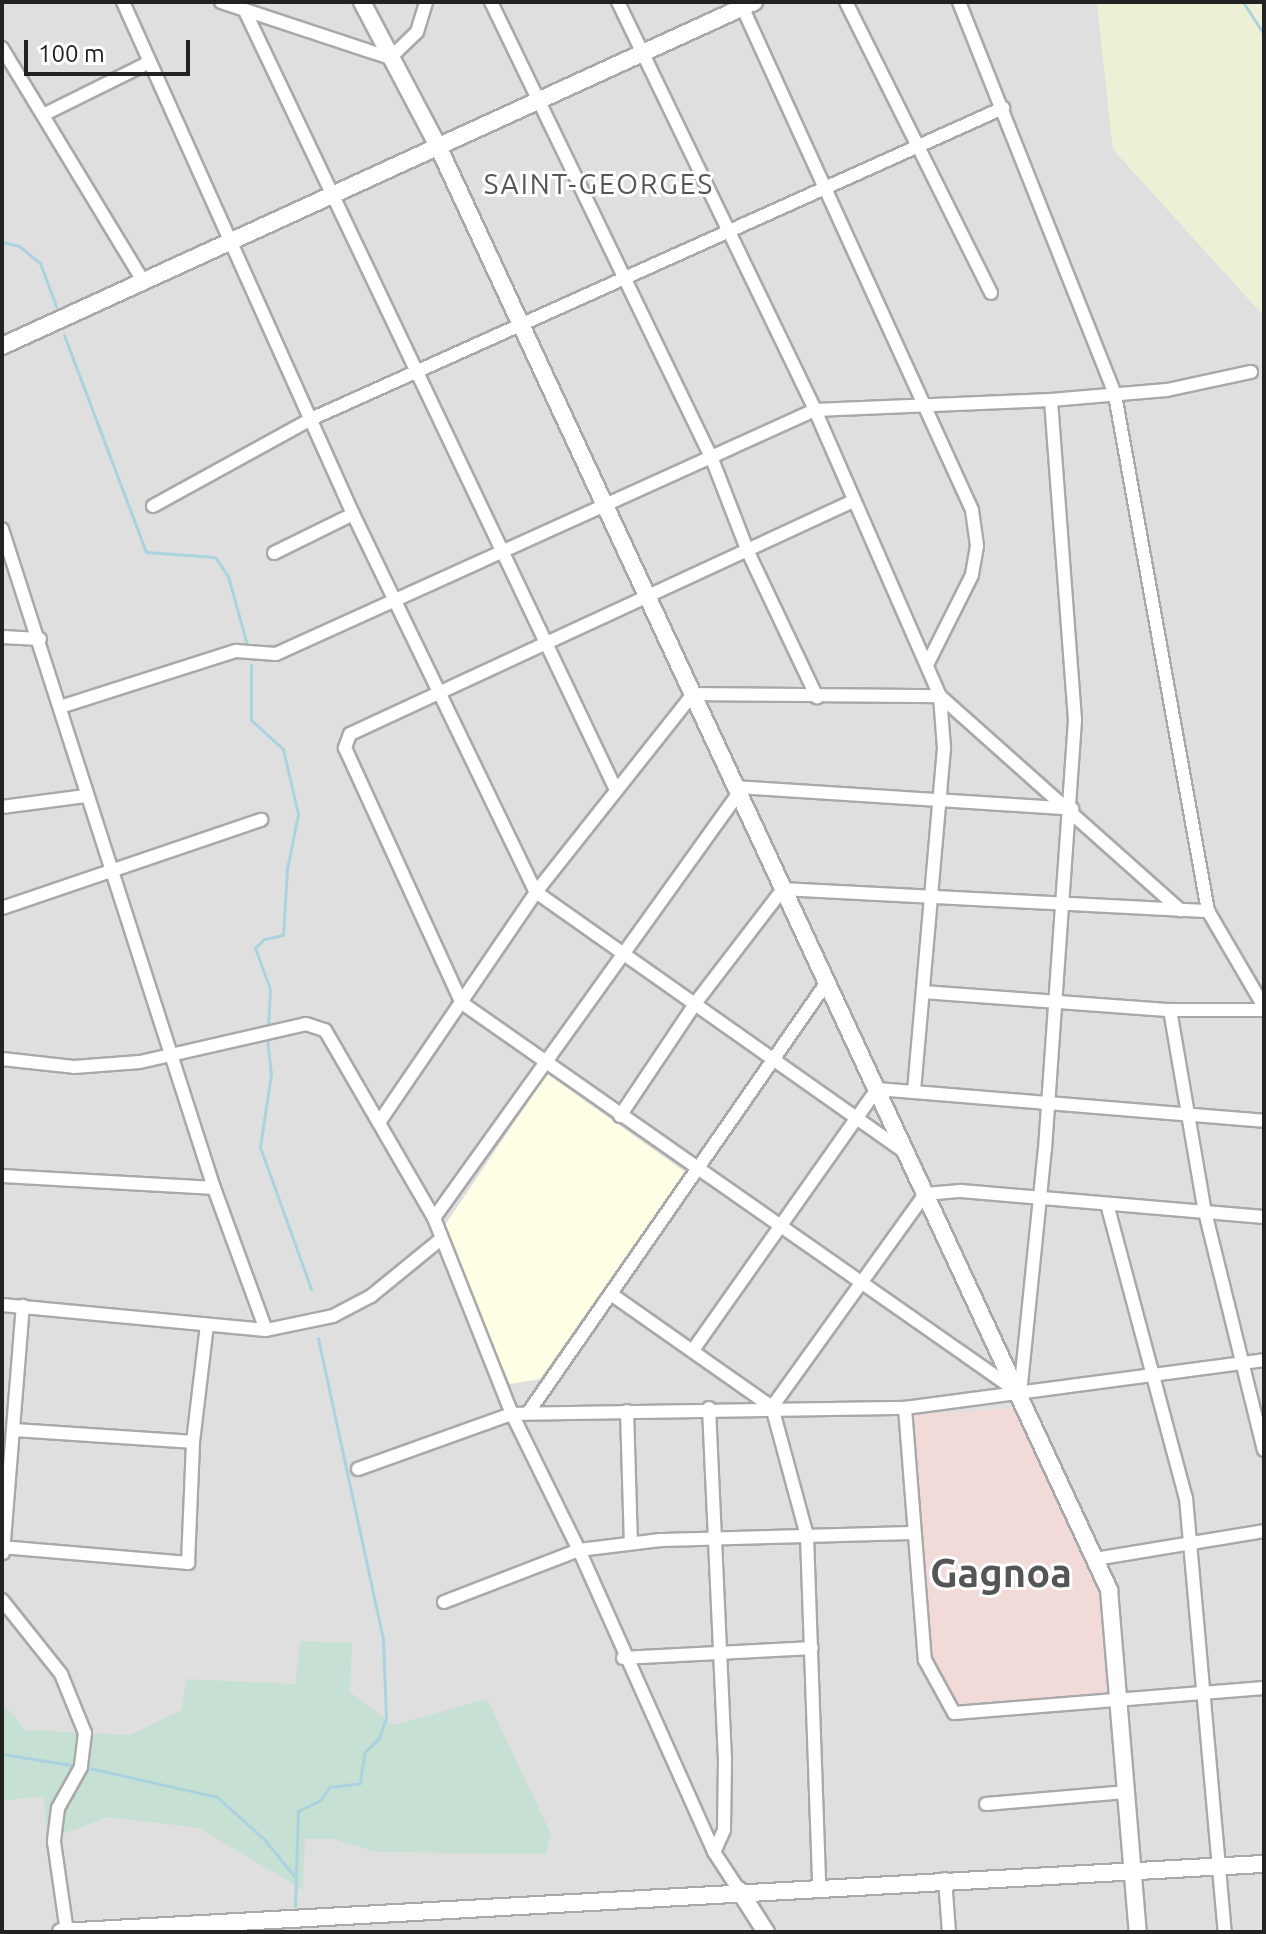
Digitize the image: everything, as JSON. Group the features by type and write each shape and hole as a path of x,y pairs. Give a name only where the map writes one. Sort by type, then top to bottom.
{"street":[{"path":"123,2 353,514 536,892 626,950 905,1152"},
{"path":"221,2 390,58"},
{"path":"362,2 437,144 1109,1590 1138,1932"},
{"path":"390,58 417,32 426,2"},
{"path":"491,2 712,459 748,552 817,697"},
{"path":"618,2 815,410 851,502 940,696 944,748 914,1090"},
{"path":"846,2 921,145 991,293"},
{"path":"923,992 1170,1010 1264,1008 1208,911 1115,395 959,2"},
{"path":"2,346 746,4 972,510 977,546 972,575 927,665"},
{"path":"245,11 616,790"},
{"path":"2,48 143,281"},
{"path":"43,115 150,62"},
{"path":"153,506 311,419 417,370 522,327 1003,108"},
{"path":"60,707 236,651 276,654 395,604 815,410 1115,395 1251,372"},
{"path":"1020,1394 1057,1002 1059,905 1072,809 1075,720 1051,400"},
{"path":"851,502 350,734 345,748 462,1003 858,1284 1020,1394"},
{"path":"274,553 353,514"},
{"path":"2,529 40,639 85,796 214,1188 266,1330"},
{"path":"2,637 40,639"},
{"path":"693,694 940,696 1072,809 1180,910"},
{"path":"380,1121 536,892 693,694"},
{"path":"737,791 1072,809"},
{"path":"434,1218 737,791"},
{"path":"2,807 85,796"},
{"path":"2,908 261,820"},
{"path":"783,889 1208,911"},
{"path":"620,1116 697,1001 783,889"},
{"path":"528,1413 827,982"},
{"path":"1170,1010 1205,1212 1264,1450"},
{"path":"2,1059 74,1067 172,1057 306,1024 325,1030 434,1218 512,1414 579,1550 623,1658 714,1852 766,1932"},
{"path":"877,1089 1264,1121"},
{"path":"693,1350 877,1089"},
{"path":"2,1176 214,1188"},
{"path":"772,1407 925,1194 961,1191 1264,1217"},
{"path":"1107,1204 1182,1471 1192,1542 1225,1932"},
{"path":"2,1305 266,1330 333,1316 371,1296 441,1239"},
{"path":"611,1294 772,1407 807,1536 819,1886"},
{"path":"23,1306 3,1550 188,1563 193,1442 207,1325"},
{"path":"358,1469 512,1414 772,1407 905,1408 1156,1377 1264,1360"},
{"path":"709,1408 724,1830 714,1852"},
{"path":"905,1408 925,1660 954,1713 1118,1703 1264,1688"},
{"path":"627,1411 631,1543"},
{"path":"13,1430 193,1442"},
{"path":"1095,1559 1264,1531"},
{"path":"444,1602 579,1550 631,1543 716,1538 914,1533"},
{"path":"2,1600 61,1674 85,1733 84,1757 58,1808 54,1842 67,1932"},
{"path":"623,1658 812,1648"},
{"path":"986,1804 1127,1792"},
{"path":"61,1932 739,1890 1264,1864"},
{"path":"945,1879 949,1932"}],"shaded area":[{"path":"2,2 1097,2 1113,149 1264,316 1264,1932 2,1932"},
{"path":"1097,2 1264,2 1264,316 1113,149"},
{"path":"547,1074 685,1172 540,1379 510,1384 441,1231"},
{"path":"1014,1408 1099,1590 1107,1694 959,1704 932,1658 915,1415"},
{"path":"300,1641 352,1643 350,1692 394,1725 487,1699 551,1834 546,1854 376,1852 333,1839 305,1839 303,1890 199,1828 108,1817 47,1840 44,1796 2,1801 2,1703 26,1730 130,1735 182,1710 186,1679 295,1684"}],"waterway":[{"path":"1243,2 1264,34"},
{"path":"2,242 19,246 40,263 56,306"},
{"path":"64,335 146,552 215,557 228,576 247,645"},
{"path":"251,665 251,720 283,749 298,814 287,869 283,935 264,939 255,948 270,989 268,1029"},
{"path":"267,1037 271,1074 260,1147 311,1289"},
{"path":"295,1906 298,1811 321,1800 329,1787 360,1783 364,1753 379,1738 386,1718 383,1639 318,1338"},
{"path":"2,1754 77,1766"},
{"path":"85,1767 217,1797 265,1840 295,1877"}],"district":[{"name":"SAINT-GEORGES","path":"599,184"},
{"name":"Gagnoa","path":"1001,1573"}]}
